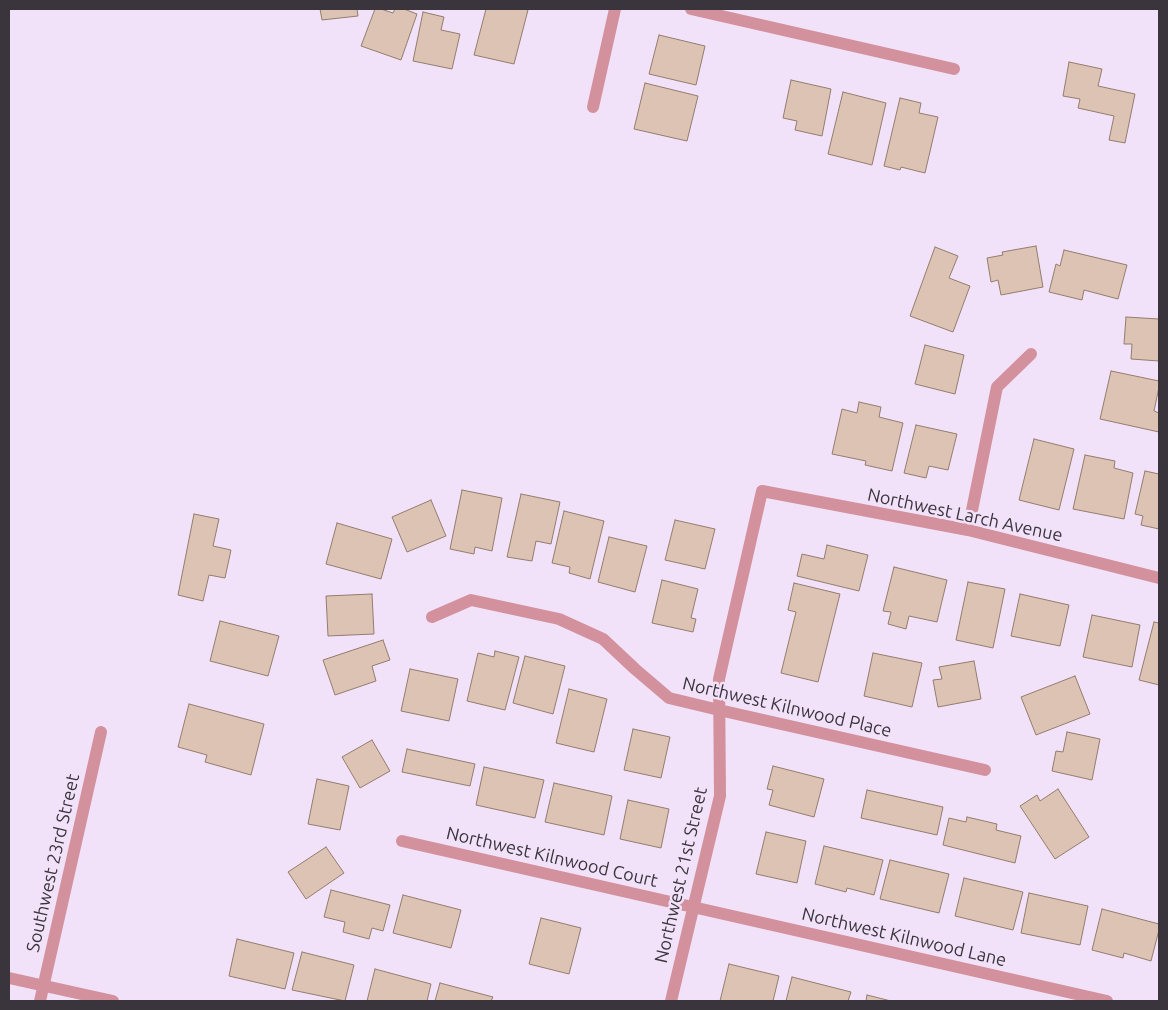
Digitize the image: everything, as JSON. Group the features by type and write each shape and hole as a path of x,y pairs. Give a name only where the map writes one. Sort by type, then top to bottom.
{"street":[{"path":"593,107 615,9"},
{"path":"691,9 954,69"},
{"path":"968,530 998,386 1031,354"},
{"name":"Northwest Larch Avenue","path":"762,491 968,530 1159,578"},
{"name":"Northwest 21st Street","path":"671,1001 720,796 719,679 762,491"},
{"name":"Northwest Kilnwood Place","path":"432,618 471,600 559,619 603,639 634,669 669,698 985,770"},
{"name":"Southwest 23rd Street","path":"40,1001 101,732"},
{"name":"Northwest Kilnwood Court","path":"402,840 694,907"},
{"name":"Northwest Kilnwood Lane","path":"694,907 1107,1001"},
{"path":"9,978 113,1001"}],"building":[{"path":"320,9 357,9 358,16 322,20"},
{"path":"375,9 393,13 395,9 404,9 417,14 401,60 361,46"},
{"path":"486,9 528,10 514,64 474,55"},
{"path":"423,12 444,17 441,30 460,34 452,69 413,61"},
{"path":"659,35 705,46 696,85 649,74"},
{"path":"1069,62 1102,69 1098,86 1135,94 1125,143 1109,140 1114,116 1078,108 1080,99 1063,96"},
{"path":"791,80 831,89 822,136 795,130 797,121 783,118"},
{"path":"645,83 698,96 687,141 634,129"},
{"path":"843,92 886,103 872,165 828,154"},
{"path":"900,98 921,103 919,113 938,117 925,173 901,167 900,170 884,166"},
{"path":"1036,246 1043,287 1001,295 998,280 991,282 987,258 1003,255 1002,252"},
{"path":"935,247 958,256 949,278 970,286 953,332 910,316"},
{"path":"1064,250 1127,265 1118,299 1084,290 1082,300 1049,292 1056,264 1060,266"},
{"path":"1126,317 1159,319 1159,361 1131,359 1132,344 1124,344"},
{"path":"925,345 964,355 955,394 915,384"},
{"path":"1111,371 1159,381 1154,411 1159,413 1159,432 1100,419"},
{"path":"859,402 881,407 879,417 903,423 892,471 865,465 866,461 832,454 842,409 857,413"},
{"path":"916,425 957,434 948,470 929,466 926,478 904,473"},
{"path":"1034,439 1074,449 1059,510 1019,500"},
{"path":"1085,455 1115,461 1114,468 1133,473 1124,519 1073,509"},
{"path":"1145,471 1159,474 1159,529 1141,525 1143,516 1135,514"},
{"path":"462,490 502,498 492,551 475,547 474,554 450,549"},
{"path":"521,494 560,502 551,544 536,541 532,561 507,557"},
{"path":"431,500 446,536 407,552 392,517"},
{"path":"564,511 604,521 590,579 569,573 570,567 552,563"},
{"path":"194,514 219,519 213,546 231,550 225,578 209,575 203,601 178,595"},
{"path":"675,520 715,529 705,569 665,560"},
{"path":"337,523 392,539 381,579 326,564"},
{"path":"609,537 647,546 635,592 598,582"},
{"path":"827,545 868,555 859,591 797,576 802,554 824,559"},
{"path":"894,567 947,580 937,622 909,616 906,629 888,624 891,612 883,611"},
{"path":"662,580 698,589 691,618 696,619 693,632 652,623"},
{"path":"968,582 1005,589 993,648 956,640"},
{"path":"794,583 840,594 818,682 781,673 796,612 788,610"},
{"path":"372,594 374,634 328,636 326,596"},
{"path":"1020,594 1069,605 1060,646 1011,636"},
{"path":"1092,615 1140,625 1132,667 1083,657"},
{"path":"220,621 279,636 268,676 210,661"},
{"path":"1154,622 1159,623 1159,685 1139,680"},
{"path":"383,640 390,660 372,666 376,681 335,695 323,660"},
{"path":"495,651 519,657 505,710 467,701 478,653 494,657"},
{"path":"873,653 922,663 912,707 864,696"},
{"path":"525,656 565,666 553,714 513,703"},
{"path":"974,661 981,699 938,707 933,680 942,679 939,667"},
{"path":"410,669 458,679 449,721 401,711"},
{"path":"1075,676 1090,714 1036,735 1021,697"},
{"path":"569,689 607,699 594,752 556,743"},
{"path":"189,704 264,724 251,775 205,762 207,755 178,747"},
{"path":"633,729 670,737 661,778 624,770"},
{"path":"1067,732 1100,739 1092,780 1052,771 1056,751 1063,752"},
{"path":"372,740 390,771 360,788 342,757"},
{"path":"407,749 475,764 470,786 402,772"},
{"path":"773,766 824,779 814,817 769,805 773,790 767,789"},
{"path":"484,767 544,780 535,818 476,805"},
{"path":"317,779 349,786 340,830 308,824"},
{"path":"554,783 612,796 604,835 545,822"},
{"path":"1058,789 1089,837 1055,859 1020,806 1037,795 1040,801"},
{"path":"867,790 943,807 937,835 861,818"},
{"path":"628,800 669,809 661,848 620,839"},
{"path":"967,817 997,824 996,830 1021,836 1015,863 943,845 949,818 966,822"},
{"path":"766,832 806,841 797,883 756,874"},
{"path":"824,846 883,860 874,895 847,888 846,892 815,884"},
{"path":"326,847 344,873 306,899 288,872"},
{"path":"890,860 949,874 939,913 880,899"},
{"path":"964,878 1023,892 1013,930 955,916"},
{"path":"331,890 390,905 383,931 372,928 369,939 343,932 345,922 324,917"},
{"path":"1029,893 1088,906 1080,945 1021,933"},
{"path":"403,895 461,910 451,948 393,933"},
{"path":"1102,909 1159,924 1151,961 1124,953 1123,958 1092,950"},
{"path":"541,918 581,928 569,974 529,964"},
{"path":"237,939 294,953 285,989 229,976"},
{"path":"302,952 354,965 345,1001 292,990"},
{"path":"729,964 779,976 773,1001 720,1001"},
{"path":"375,969 431,984 427,1001 367,1001"},
{"path":"792,977 851,992 848,1001 786,1001"},
{"path":"440,983 493,997 491,1001 435,1001"},
{"path":"867,995 891,1001 866,1001"}]}
